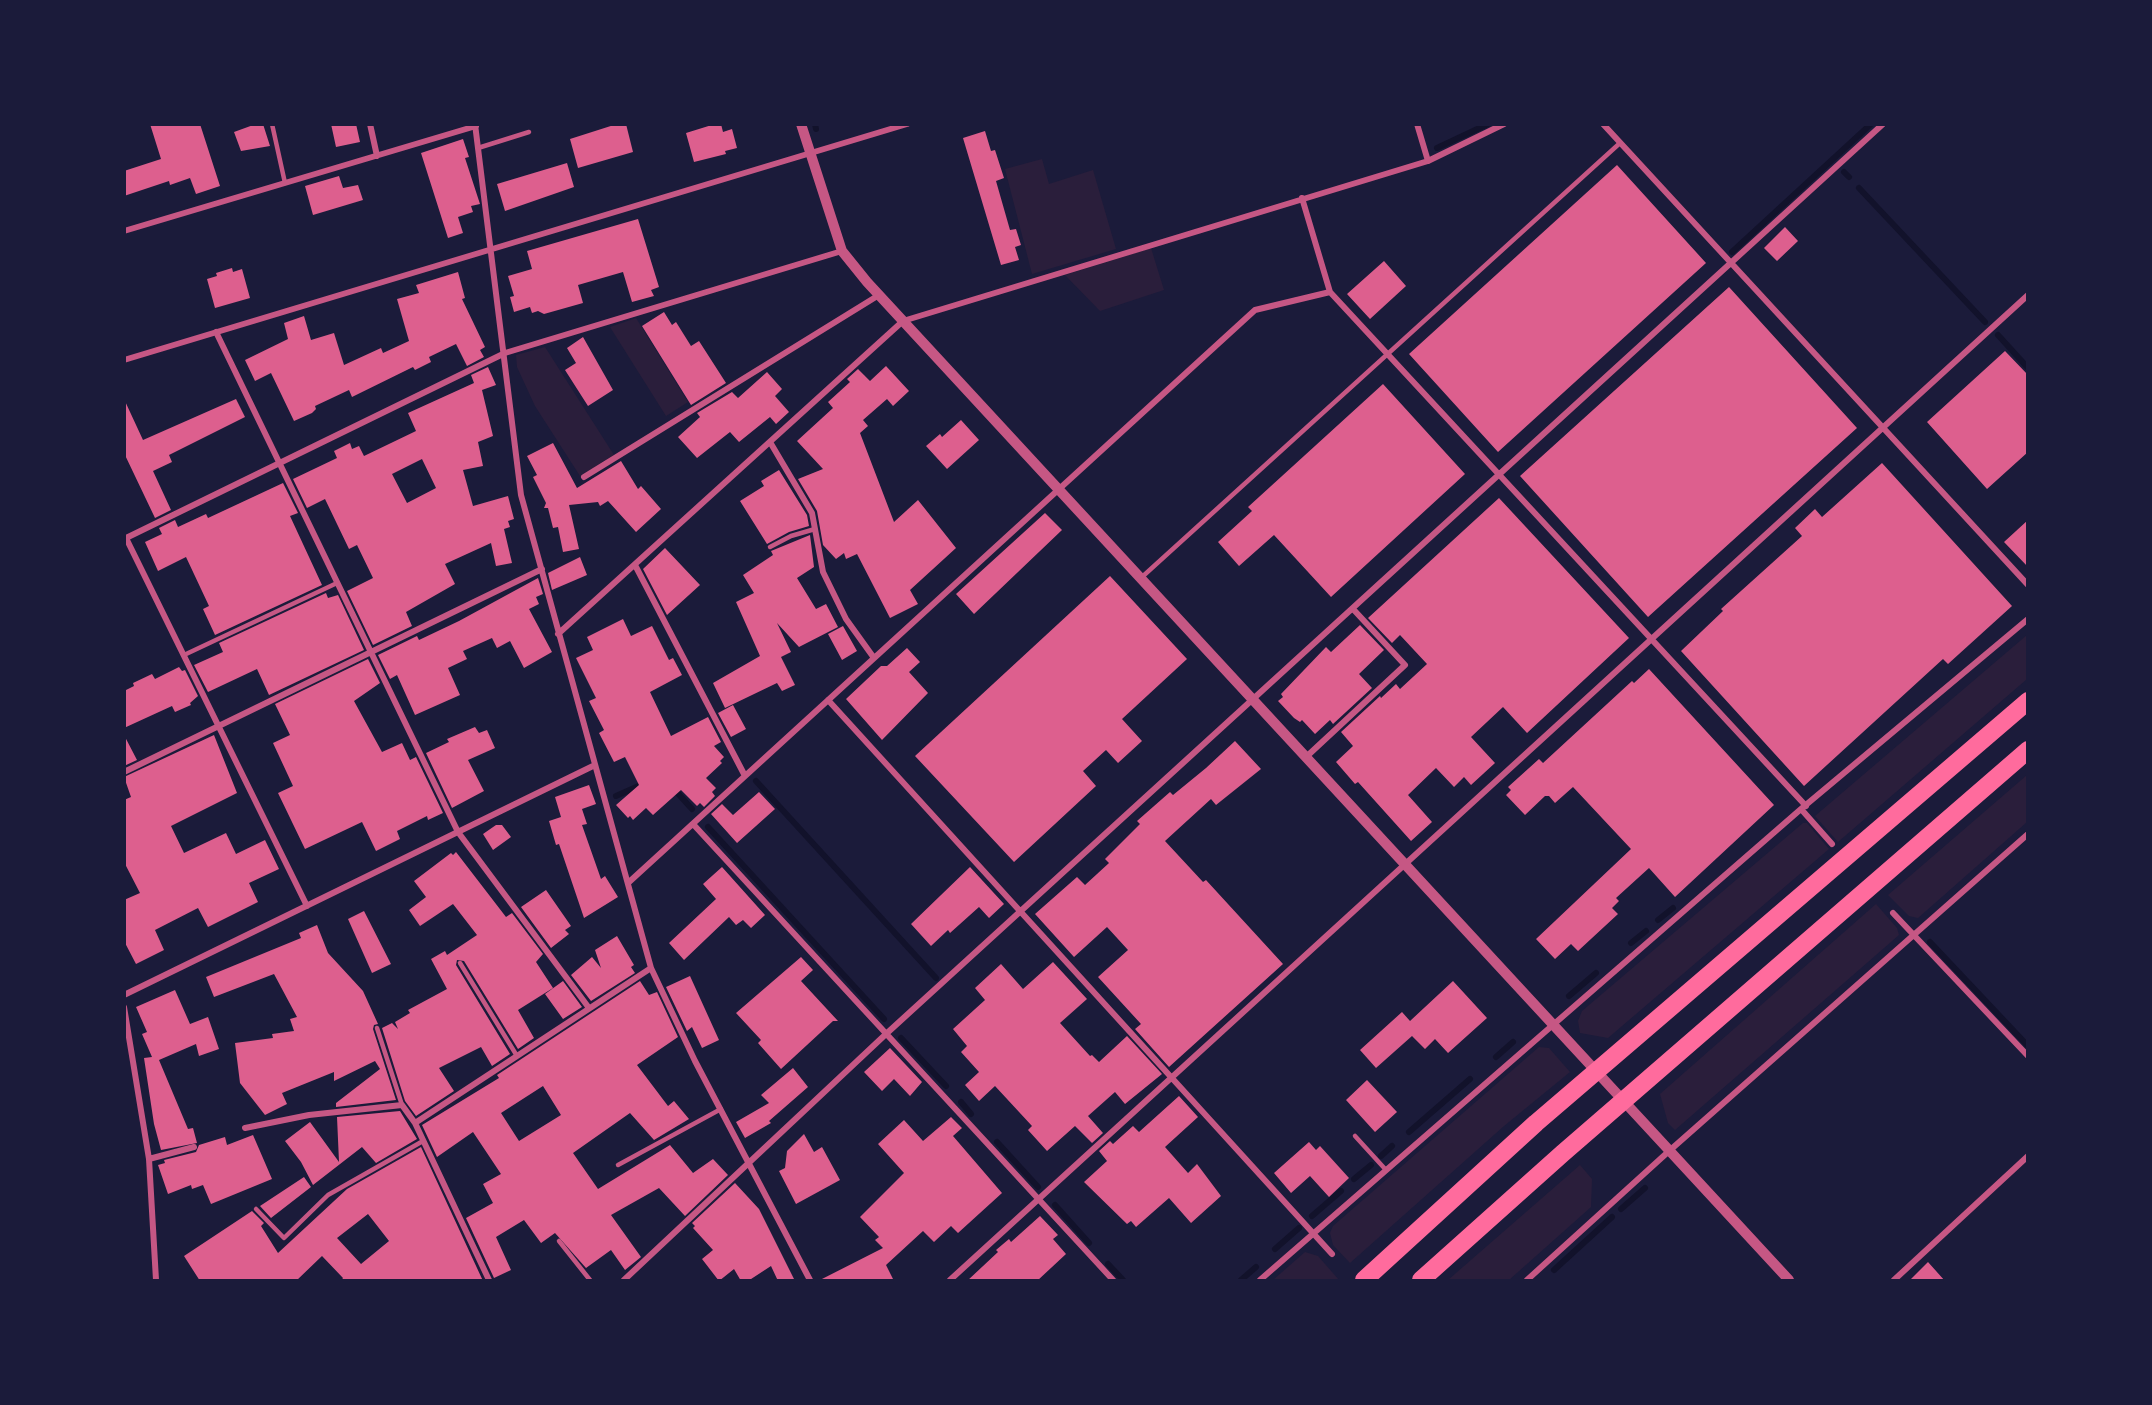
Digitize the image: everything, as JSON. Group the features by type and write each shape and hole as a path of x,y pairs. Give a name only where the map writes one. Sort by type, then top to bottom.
{"highway":[{"path":"1364,1281 1536,1123 2028,701"},
{"path":"1421,1281 1563,1153 2028,750"}],"street":[{"path":"370,124 377,156"},
{"path":"801,124 842,250 879,295 1789,1281"},
{"path":"124,360 907,124"},
{"path":"1417,124 1428,161"},
{"path":"558,634 903,321 1428,161 1504,124"},
{"path":"1603,124 1881,429 2028,585"},
{"path":"624,1281 750,1165 886,1034 1022,913 1884,124"},
{"path":"124,231 475,125 521,495 651,968 810,1281"},
{"path":"1302,198 1330,292 1651,639 1803,807 1832,844"},
{"path":"307,906 125,538 505,353 842,250"},
{"path":"628,883 1255,310 1330,292"},
{"path":"584,477 879,295"},
{"path":"950,1281 2028,295"},
{"path":"216,332 458,832 590,1008"},
{"path":"770,442 812,513 823,572 846,619 874,658"},
{"path":"635,565 745,776"},
{"path":"124,772 542,569"},
{"path":"1305,758 1405,665 1353,609"},
{"path":"1260,1281 1803,807 2028,619"},
{"path":"828,700 1332,1254"},
{"path":"124,994 595,765"},
{"path":"693,824 1113,1281"},
{"path":"1527,1281 1668,1152 2028,834"},
{"path":"1893,913 2028,1056"},
{"path":"415,1123 651,968"},
{"path":"124,1007 149,1159 156,1281"},
{"path":"245,1128 309,1114 402,1105 415,1123 489,1281"},
{"path":"149,1159 194,1147"},
{"path":"1894,1281 2028,1156"}],"lane":[{"path":"272,124 285,183"},
{"path":"478,148 529,132"},
{"path":"1140,579 1620,142"},
{"path":"770,547 791,536 815,529"},
{"path":"184,655 337,582"},
{"path":"459,963 517,1056"},
{"path":"377,1028 402,1105"},
{"path":"618,1165 721,1109"},
{"path":"1355,1136 1386,1170"},
{"path":"256,1209 284,1238 328,1196 423,1141"},
{"path":"559,1241 590,1281"}],"shaded area":[{"path":"1042,159 1049,184 1093,170 1116,249 1032,274 1005,169"},
{"path":"1151,248 1164,290 1100,311 1065,275"},
{"path":"636,318 688,402 666,416 610,327"},
{"path":"545,347 614,455 580,476 535,406 517,367 516,355"},
{"path":"2027,635 2027,679 1838,842 1815,816"},
{"path":"2027,775 2027,822 1918,918 1909,916 1888,895"},
{"path":"1803,823 1807,823 1829,849 1608,1038 1580,1033 1578,1021 1582,1011"},
{"path":"1876,904 1897,928 1899,935 1675,1130 1668,1123 1660,1094"},
{"path":"1539,1047 1549,1048 1570,1072 1504,1126 1350,1263 1333,1245 1330,1233 1333,1226"},
{"path":"1580,1165 1592,1179 1591,1207 1509,1280 1448,1280"},
{"path":"1305,1252 1318,1256 1339,1280 1273,1280"}],"building":[{"path":"150,124 200,124 220,186 196,194 190,178 170,185 169,181 124,196 124,171 161,159"},
{"path":"256,124 263,124 270,146 241,151 234,132"},
{"path":"331,124 356,124 360,142 336,147"},
{"path":"617,124 626,124 633,152 578,168 570,139"},
{"path":"721,124 723,132 732,129 737,148 725,151 726,154 694,162 686,133"},
{"path":"985,131 991,151 995,150 1004,178 996,181 1010,230 1016,229 1021,245 1015,247 1019,260 1001,265 963,138"},
{"path":"463,139 469,157 465,158 480,204 471,206 473,212 458,217 463,233 448,238 421,153"},
{"path":"567,163 574,187 505,211 497,184"},
{"path":"1617,165 1706,263 1498,452 1409,354"},
{"path":"339,176 343,188 358,185 363,200 313,215 305,186"},
{"path":"638,219 659,287 651,290 654,296 632,302 623,272 578,285 583,303 544,314 538,311 532,313 530,307 514,312 510,297 514,296 508,276 532,269 527,251"},
{"path":"1785,227 1798,241 1777,261 1764,248"},
{"path":"1384,261 1406,286 1370,319 1347,294"},
{"path":"232,268 233,272 242,269 250,298 215,308 207,279 217,276 216,273"},
{"path":"458,272 465,298 462,299 485,347 480,350 484,357 467,366 456,344 429,357 431,362 415,370 413,367 352,397 349,390 315,406 316,409 312,413 294,421 271,373 255,381 245,360 288,339 284,323 304,316 311,340 334,333 344,365 381,348 383,353 409,341 397,299 419,293 416,285"},
{"path":"1729,287 1857,428 1648,617 1520,476"},
{"path":"664,312 672,325 676,322 691,346 699,341 726,383 691,405 642,326"},
{"path":"583,337 613,390 588,406 565,370 576,363 567,348"},
{"path":"2005,351 2028,375 2028,452 1987,489 1927,422"},
{"path":"886,366 909,391 893,406 887,399 863,420 868,426 860,433 894,522 918,500 956,548 910,590 918,604 890,618 857,554 846,559 844,553 836,559 823,545 817,511 798,479 823,469 797,441 833,408 828,402 850,382 847,379 858,369 870,381"},
{"path":"488,367 496,385 482,390 493,436 478,442 483,466 463,470 473,506 508,496 514,519 508,521 510,527 504,529 512,563 496,566 491,543 445,564 455,584 406,612 412,626 373,645 347,591 373,578 357,545 349,549 325,499 307,508 293,479 337,458 334,451 350,443 352,449 359,446 364,456 416,431 408,413 474,383 471,375","holes":["422,459 436,488 407,503 392,474"]},
{"path":"767,372 782,389 775,396 789,412 776,424 770,417 739,442 730,432 697,458 678,437 700,417 697,413 732,392 738,398"},
{"path":"1383,384 1465,474 1331,597 1274,535 1239,566 1218,542 1252,511 1248,507"},
{"path":"124,399 143,440 236,399 245,417 169,455 172,462 153,471 171,510 155,518 124,453"},
{"path":"961,420 979,440 947,469 926,446 940,434 942,437"},
{"path":"553,443 577,488 621,461 638,489 641,486 661,509 636,532 608,501 600,506 598,502 569,505 579,549 563,552 558,527 553,528 548,508 544,508 546,503 533,477 537,475 527,456"},
{"path":"1882,463 2012,606 1948,664 1943,659 1804,786 1681,651 1723,611 1721,609 1802,536 1795,528 1815,509 1822,517"},
{"path":"779,470 807,515 809,526 789,532 767,544 740,501 764,486 761,481"},
{"path":"283,483 298,513 290,516 322,585 215,635 203,609 209,606 186,557 158,571 145,542 162,534 159,528 175,520 178,527 206,514 208,518"},
{"path":"1499,498 1629,638 1527,733 1503,707 1471,737 1495,763 1471,785 1464,777 1454,787 1436,768 1408,795 1432,822 1411,841 1358,782 1355,784 1336,762 1353,746 1341,732 1380,696 1381,698 1396,684 1400,689 1427,664 1400,635 1392,643 1368,618"},
{"path":"1045,513 1062,530 974,614 956,594"},
{"path":"2028,520 2028,567 2004,542"},
{"path":"810,535 814,567 797,578 816,609 826,604 838,627 799,647 777,623 791,652 781,657 795,685 782,691 777,683 725,708 713,683 760,656 736,602 754,593 743,575 773,555 771,551"},
{"path":"665,548 700,585 667,615 643,569"},
{"path":"580,557 587,575 552,590 548,573"},
{"path":"1110,576 1187,659 1122,719 1142,741 1118,763 1106,750 1083,771 1096,786 1014,862 915,756"},
{"path":"538,578 543,594 536,597 539,604 529,609 552,652 524,668 510,641 497,648 492,638 463,651 467,659 448,668 460,695 415,715 397,675 390,679 378,655 417,636 419,640 459,621"},
{"path":"326,593 328,598 338,595 364,650 269,695 257,669 208,692 194,665 223,652 219,643"},
{"path":"623,619 631,636 652,626 669,660 673,658 682,675 650,692 671,736 708,717 721,742 714,746 724,757 720,761 722,763 706,778 716,788 712,792 715,796 704,807 700,803 697,806 681,790 653,815 646,808 633,820 630,816 628,818 616,805 639,785 625,757 614,762 599,733 604,730 589,701 596,698 576,658 593,650 587,637"},
{"path":"1360,625 1384,650 1359,674 1372,688 1333,724 1330,720 1315,734 1302,720 1300,722 1294,718 1278,701 1283,697 1281,694 1326,647 1331,652"},
{"path":"843,626 857,651 842,660 828,634"},
{"path":"907,648 920,662 909,672 928,693 882,740 846,699 881,666 887,666"},
{"path":"368,659 380,683 354,701 382,752 402,743 410,760 416,757 443,813 428,820 427,816 397,831 400,839 376,851 362,822 305,849 278,793 293,786 273,743 290,735 275,704"},
{"path":"179,667 182,671 185,670 198,696 190,703 191,705 175,712 172,706 124,728 124,691 134,686 133,683 152,674 155,679"},
{"path":"1649,669 1774,805 1675,897 1649,868 1616,898 1619,901 1612,908 1618,914 1578,951 1571,944 1555,959 1536,939 1631,849 1573,787 1555,803 1549,796 1545,796 1525,815 1506,795 1511,790 1508,787 1539,759 1543,763 1632,681 1634,683"},
{"path":"733,705 746,729 731,737 718,713"},
{"path":"475,727 479,733 487,730 495,748 468,760 484,791 452,808 426,753 449,742 447,739"},
{"path":"124,735 137,760 124,766"},
{"path":"214,735 237,793 171,826 184,853 226,833 236,854 265,840 279,869 249,883 258,902 208,927 198,908 155,930 164,950 136,964 124,941 124,900 140,893 124,862 124,800 131,797 124,777"},
{"path":"1235,741 1261,769 1216,805 1211,799 1165,841 1203,882 1206,880 1283,964 1169,1067 1135,1029 1141,1024 1098,977 1128,950 1107,927 1074,957 1035,914 1077,877 1085,885 1109,863 1105,859 1140,824 1137,821 1170,792 1173,795"},
{"path":"589,785 596,804 582,809 587,824 582,825 601,879 605,876 618,897 584,918 549,821 561,817 555,797"},
{"path":"759,792 775,809 737,843 711,814 722,804 733,815"},
{"path":"496,825 502,825 511,837 493,850 483,834"},
{"path":"456,852 506,917 512,913 543,954 536,962 553,988 518,1010 534,1038 518,1049 464,961 457,960 456,965 510,1054 492,1066 481,1047 439,1068 454,1091 416,1116 405,1101 382,1028 392,1023 398,1029 395,1022 410,1013 408,1010 447,989 431,959 445,951 447,955 477,935 453,904 420,926 409,910 426,897 414,881 451,853 453,855"},
{"path":"722,867 765,915 751,928 743,920 736,925 729,917 684,960 669,943 716,899 703,884"},
{"path":"970,867 1004,904 989,918 979,907 950,933 948,930 931,946 911,924"},
{"path":"546,890 571,926 565,930 569,934 551,948 521,907"},
{"path":"364,911 391,964 372,973 348,919"},
{"path":"317,925 328,953 363,991 378,1024 374,1025 373,1029 396,1100 336,1107 336,1103 380,1069 375,1061 334,1081 334,1072 282,1093 287,1104 265,1115 240,1083 235,1043 273,1038 272,1034 294,1031 290,1019 297,1017 274,974 214,997 206,977 301,938 299,933"},
{"path":"617,936 634,965 631,967 635,973 591,1001 571,975 592,957 601,968 595,950"},
{"path":"801,957 813,970 801,981 838,1021 833,1021 781,1069 758,1043 761,1040 736,1013"},
{"path":"1053,962 1087,999 1060,1023 1090,1056 1092,1055 1099,1062 1127,1036 1162,1074 1125,1104 1115,1092 1088,1116 1103,1133 1092,1143 1075,1126 1047,1151 1028,1130 1032,1126 995,1086 979,1101 965,1085 979,1072 961,1052 967,1046 953,1029 985,1000 975,988 1001,964 1023,989"},
{"path":"690,976 719,1040 702,1048 692,1027 687,1031 666,987"},
{"path":"563,981 582,1007 563,1019 545,994"},
{"path":"640,981 649,995 657,992 678,1037 637,1065 668,1106 674,1101 689,1119 654,1140 630,1113 573,1153 598,1189 670,1145 693,1173 713,1159 728,1175 685,1216 659,1188 611,1215 641,1257 625,1270 611,1250 586,1268 555,1233 541,1243 524,1220 496,1237 511,1270 494,1278 466,1218 493,1203 483,1184 501,1174 473,1132 437,1157 422,1125 499,1078 497,1075","holes":["543,1086 561,1115 519,1141 501,1113"]},
{"path":"1453,981 1487,1018 1448,1053 1435,1039 1425,1049 1412,1036 1376,1068 1360,1050 1402,1012 1410,1021"},
{"path":"175,990 190,1024 208,1017 219,1049 199,1056 196,1044 159,1060 188,1129 193,1128 197,1143 161,1150 154,1124 144,1058 152,1057 142,1034 147,1032 136,1007"},
{"path":"890,1048 922,1082 910,1096 894,1079 882,1091 864,1072"},
{"path":"793,1068 808,1087 769,1121 771,1123 745,1138 736,1122 769,1103 761,1095"},
{"path":"1367,1080 1397,1112 1375,1132 1346,1100"},
{"path":"1179,1096 1198,1117 1165,1147 1188,1173 1197,1164 1221,1196 1191,1223 1169,1198 1136,1227 1131,1221 1127,1224 1084,1182 1107,1161 1099,1151 1110,1141 1113,1144 1133,1126 1139,1132"},
{"path":"400,1111 417,1139 376,1163 362,1147 313,1185 301,1162 285,1141 310,1122 339,1162 337,1117"},
{"path":"951,1117 962,1128 953,1136 1002,1193 958,1233 951,1226 934,1242 923,1231 886,1265 894,1281 818,1281 883,1248 875,1240 879,1237 860,1217 904,1173 878,1144 904,1120 923,1141"},
{"path":"804,1134 814,1152 822,1147 840,1180 796,1204 779,1171 785,1168 787,1151"},
{"path":"253,1135 272,1179 211,1204 203,1185 192,1189 191,1185 168,1194 158,1165 165,1163 164,1160 196,1152 199,1145 225,1137 227,1145"},
{"path":"1309,1142 1316,1150 1320,1146 1349,1178 1329,1197 1310,1176 1291,1193 1274,1173"},
{"path":"421,1147 483,1281 341,1281 343,1278 322,1256 296,1281 200,1281 184,1256 252,1211 264,1223 261,1226 278,1253 347,1189","holes":["368,1214 389,1241 361,1264 337,1238"]},
{"path":"304,1177 311,1187 271,1218 260,1206"},
{"path":"735,1183 759,1209 795,1281 778,1281 771,1266 748,1281 741,1281 734,1269 719,1281 702,1259 713,1250 693,1228 695,1226 692,1223"},
{"path":"1040,1216 1058,1235 1053,1239 1066,1254 1037,1281 967,1281 998,1252 996,1250 1009,1239 1011,1242"},
{"path":"1928,1262 1945,1281 1909,1281"}],"waterway":[{"path":"815,124 816,129"},
{"path":"1437,148 1488,124"},
{"path":"1732,252 1871,124"},
{"path":"1844,172 1849,177"},
{"path":"1859,188 1985,322"},
{"path":"1998,335 2028,368"},
{"path":"756,781 936,978"},
{"path":"616,796 643,784"},
{"path":"673,788 692,809"},
{"path":"708,827 884,1019"},
{"path":"1658,920 1673,908"},
{"path":"1631,943 1646,931"},
{"path":"1930,942 2028,1046"},
{"path":"1569,996 1596,973"},
{"path":"901,1038 946,1086"},
{"path":"1496,1057 1513,1042"},
{"path":"1409,1132 1470,1079"},
{"path":"961,1102 971,1114"},
{"path":"997,1142 1038,1187"},
{"path":"1381,1156 1392,1146"},
{"path":"1354,1179 1371,1165"},
{"path":"1621,1209 1645,1188"},
{"path":"1312,1216 1341,1191"},
{"path":"1055,1205 1089,1243"},
{"path":"1554,1270 1612,1217"},
{"path":"1275,1249 1299,1228"},
{"path":"1108,1264 1123,1280"},
{"path":"1241,1280 1256,1267"}]}
